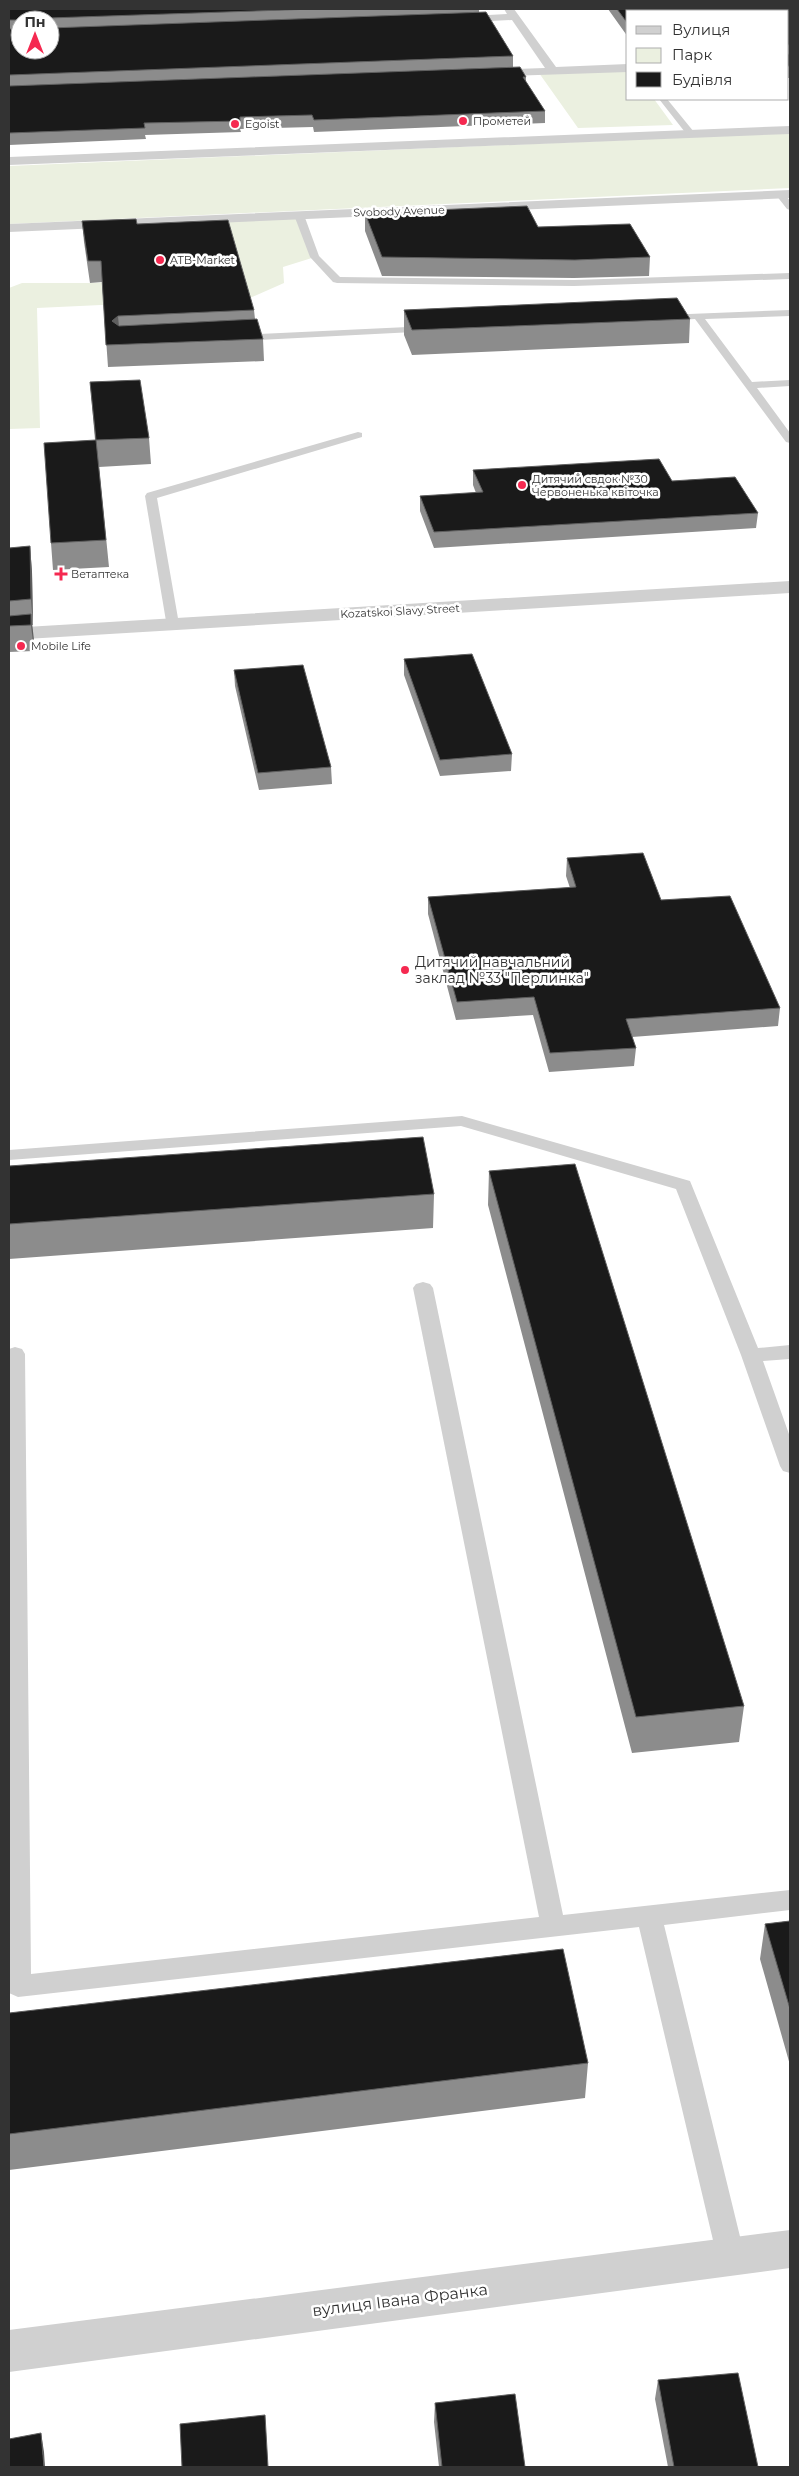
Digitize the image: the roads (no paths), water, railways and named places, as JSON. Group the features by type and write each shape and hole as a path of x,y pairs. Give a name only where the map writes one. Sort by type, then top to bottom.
{"street":[{"path":"436,20 512,13 553,71"},
{"path":"474,74 626,68"},
{"path":"9,161 790,130"},
{"name":"Svobody Avenue","path":"9,228 786,195"},
{"name":"Kozatskoi Slavy Street","path":"9,634 790,587"},
{"name":"вулиця Івана Франка","path":"9,2351 790,2249"}],"lane":[{"path":"664,100 692,134"},
{"path":"786,195 790,207"},
{"path":"299,215 315,257 337,280 574,283 790,276"},
{"path":"648,318 790,314"},
{"path":"698,316 790,440"},
{"path":"230,338 439,328"},
{"path":"751,385 790,383"},
{"path":"172,624 151,496 358,435"},
{"path":"9,1155 462,1121 684,1185 751,1355 790,1466"},
{"path":"423,1288 553,1927"},
{"path":"751,1355 790,1352"},
{"path":"15,1354 18,1986 790,1900"},
{"path":"649,1916 731,2257"}],"place":[{"name":"Прометей","path":"463,121"},
{"name":"Egoist","path":"235,124"},
{"name":"ATB-Market","path":"160,260"},
{"name":"Дитячий свдок №30 Червоненька квіточка","path":"522,485"},
{"name":"Ветаптека","path":"61,574"},
{"name":"Mobile Life","path":"21,646"},
{"name":"Дитячий навчальний заклад №33 \"Перлинка\"","path":"405,970"}]}
